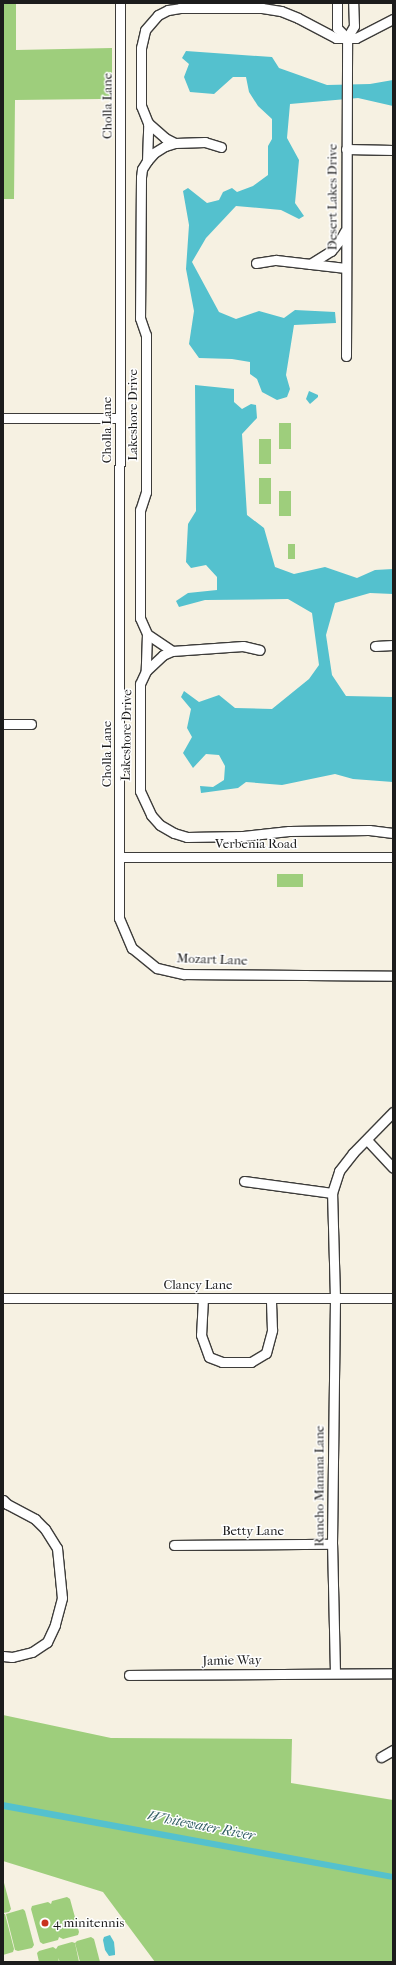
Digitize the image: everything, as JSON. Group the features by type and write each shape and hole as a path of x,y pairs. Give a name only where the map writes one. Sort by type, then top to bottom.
{"street":[{"name":"Cholla Lane","path":"119,857 120,3"},
{"path":"337,3 337,28 347,38"},
{"name":"Desert Lakes Drive","path":"346,356 346,80 347,38 354,26 353,3"},
{"name":"Lakeshore Drive","path":"393,20 356,38 336,38 298,18 281,12 262,8 180,8 168,10 151,22 142,39 141,106 148,123 147,161 142,169 141,177 140,318 146,335 146,492 140,510 140,618 147,634 146,671 140,684 139,780 144,803 160,825 174,833 187,837 243,836 289,831 369,830 393,834"},
{"path":"148,123 161,135 175,143"},
{"path":"147,161 159,149 175,143 205,142 220,147"},
{"path":"346,149 393,150"},
{"path":"310,264 331,251 340,240 346,228"},
{"path":"256,263 276,260 346,268"},
{"path":"3,418 120,418"},
{"path":"147,634 172,651"},
{"path":"375,646 393,645"},
{"path":"146,671 163,655 172,651 243,646 260,650"},
{"path":"3,724 31,724"},
{"name":"Verbenia Road","path":"119,857 393,857"},
{"name":"Mozart Lane","path":"119,857 119,918 132,948 157,968 184,974 393,976"},
{"path":"335,1298 332,1193 339,1171 353,1153 393,1112"},
{"path":"367,1140 393,1168"},
{"path":"244,1181 332,1193"},
{"name":"Clancy Lane","path":"3,1298 393,1298"},
{"path":"203,1298 201,1334 209,1357 222,1362 251,1362 266,1353 272,1330 272,1298"},
{"name":"Rancho Manana Lane","path":"335,1298 332,1544 336,1673"},
{"path":"3,1500 7,1504 35,1519 45,1529 57,1548 62,1598 55,1625 47,1642 32,1652 12,1657 3,1656"},
{"name":"Betty Lane","path":"174,1544 332,1544"},
{"name":"Jamie Way","path":"129,1675 393,1673"},
{"path":"381,1757 393,1750"}],"green space":[{"path":"3,3 16,3 16,50 112,48 112,97 101,99 15,100 14,199 3,199"},
{"path":"279,423 291,423 291,449 279,449"},
{"path":"259,439 271,439 271,464 259,464"},
{"path":"259,478 271,478 271,504 259,504"},
{"path":"279,491 291,491 291,516 279,516"},
{"path":"288,544 295,544 295,559 288,559"},
{"path":"277,874 303,874 303,887 277,887"},
{"path":"3,1715 111,1738 292,1739 291,1783 393,1800 393,1962 155,1962 103,1892 3,1861"},
{"path":"3,1879 11,1909 9,1912 3,1913"},
{"path":"67,1897 70,1899 79,1932 78,1935 63,1939 59,1937 58,1940 43,1944 40,1942 31,1909 32,1906 48,1902 51,1904 52,1901"},
{"path":"23,1909 25,1911 34,1945 32,1948 18,1951 15,1950 6,1914"},
{"path":"3,1914 5,1914 14,1949 13,1952 3,1955"},
{"path":"91,1937 94,1939 100,1962 80,1962 75,1943"},
{"path":"72,1942 75,1943 79,1962 60,1962 58,1958 59,1962 39,1962 37,1953 39,1951 53,1947 56,1949 58,1946"}],"water":[{"path":"186,51 272,57 279,68 327,85 370,84 393,80 393,106 358,98 290,104 287,138 299,160 295,203 304,216 299,219 281,210 236,206 206,238 192,262 219,312 236,319 259,311 284,318 295,310 335,312 336,323 294,325 286,375 290,389 287,397 277,400 262,392 257,379 250,374 250,362 232,359 199,358 189,344 194,311 186,269 189,225 183,191 188,188 207,203 219,200 223,192 232,188 237,192 253,186 268,175 268,146 272,139 272,119 258,106 249,92 246,77 233,77 214,94 190,92 184,77 189,64 182,58"},
{"path":"195,385 234,389 234,402 242,409 251,404 256,405 257,418 242,434 247,515 264,528 275,567 294,574 325,567 357,578 375,570 393,569 393,594 370,593 335,603 326,635 332,675 346,696 393,697 393,782 353,779 335,774 282,785 246,782 238,788 201,793 200,786 213,787 224,780 225,766 219,755 206,754 193,768 183,753 192,737 187,728 191,709 181,697 184,691 199,702 219,695 235,708 272,709 309,679 319,665 312,613 288,599 205,600 179,607 176,601 188,593 217,590 217,577 206,565 191,568 186,562 188,524 196,511"},
{"path":"309,391 318,395 318,397 310,404 306,399"},
{"path":"3,1802 393,1874 393,1880 3,1809"},
{"path":"110,1935 114,1942 115,1955 109,1956 105,1950 103,1940 104,1937"}],"place":[{"name":"4 minitennis","path":"45,1923"}],"water label":[{"name":"Whitewater River","path":"201,1826"}]}
